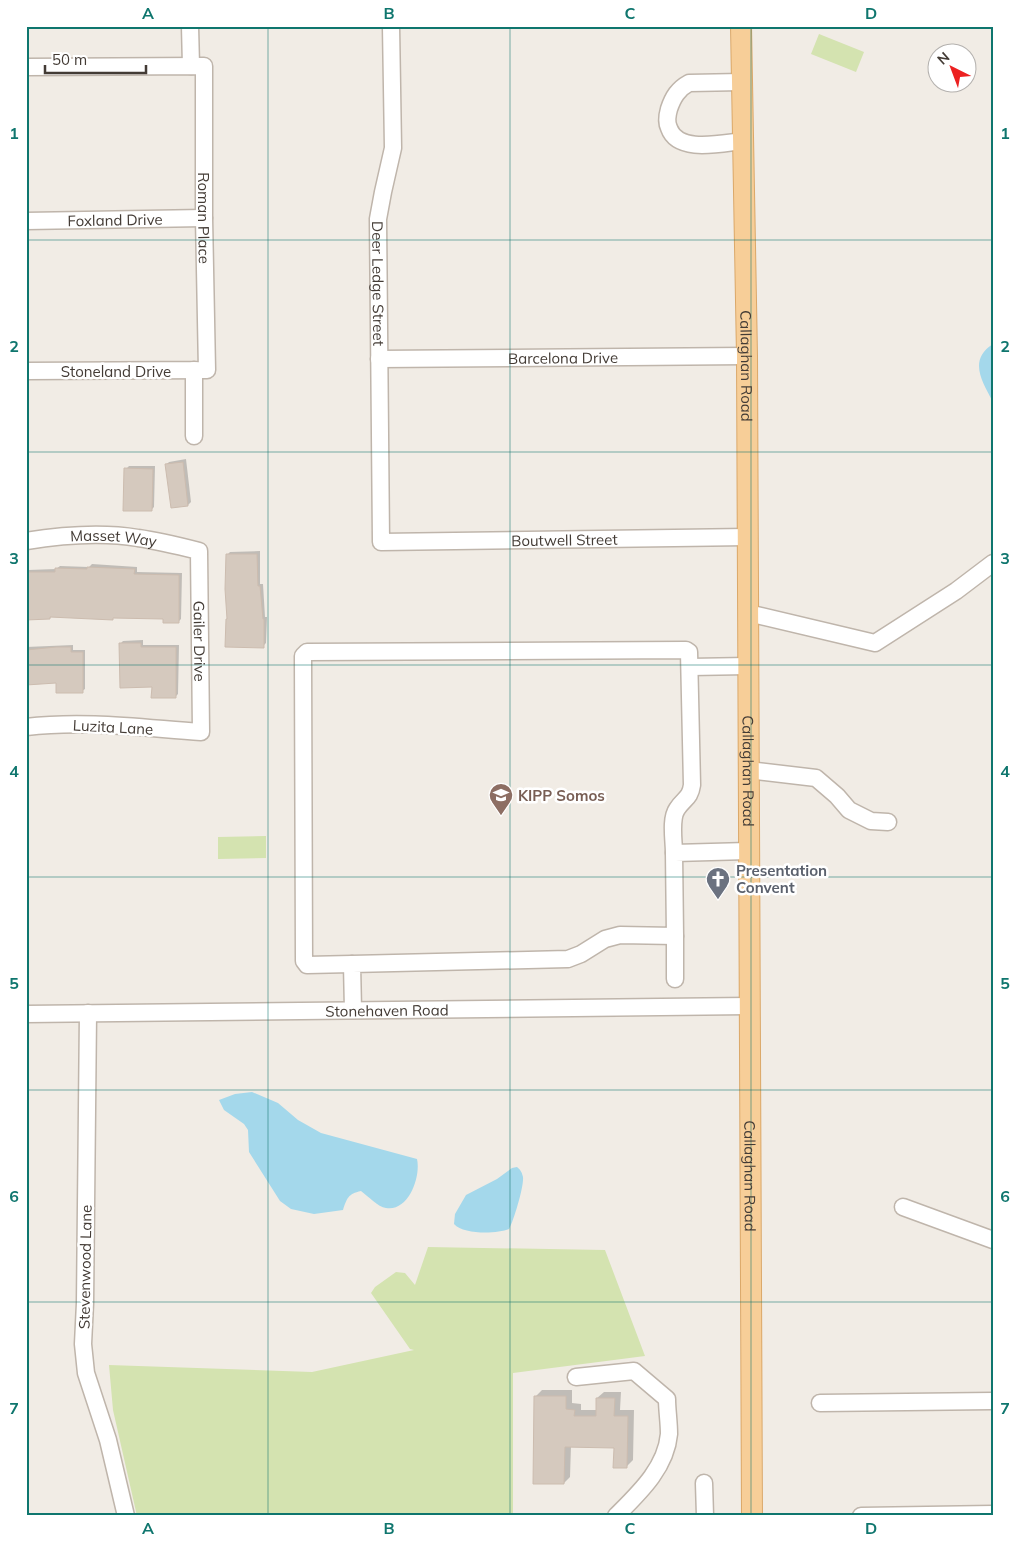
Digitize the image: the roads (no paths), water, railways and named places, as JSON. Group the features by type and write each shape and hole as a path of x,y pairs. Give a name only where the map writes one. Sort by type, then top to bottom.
{"main road":[{"name":"Callaghan Road","path":"741,26 747,356 752,1516"}],"street":[{"name":"Roman Place","path":"190,26 198,66 204,218 200,370 194,436"},
{"name":"Deer Ledge Street","path":"381,542 378,219 393,148 392,26"},
{"path":"26,67 198,66"},
{"path":"742,82 701,82 690,83 682,87 672,100 667,123 671,135 679,142 707,145 743,141"},
{"name":"Foxland Drive","path":"26,221 204,218"},
{"name":"Barcelona Drive","path":"379,359 747,356"},
{"name":"Stoneland Drive","path":"26,371 200,370"},
{"name":"Masset Way","path":"26,541 50,537 96,535 138,538 199,551"},
{"name":"Boutwell Street","path":"381,542 748,537"},
{"name":"Gailer Drive","path":"199,551 200,732"},
{"path":"748,613 875,643 956,591 993,563"},
{"path":"675,936 620,935 605,939 582,954 568,959 307,965 304,960 302,656 307,652 686,650 689,652 692,786 690,796 676,810 674,820 675,936 675,979"},
{"path":"690,666 748,666"},
{"name":"Luzita Lane","path":"26,727 109,724 200,732"},
{"path":"748,770 816,778 837,796 849,810 872,821 888,822"},
{"path":"674,853 748,852"},
{"path":"352,964 353,1010"},
{"name":"Stonehaven Road","path":"26,1014 749,1006"},
{"name":"Stevenwood Lane","path":"88,1013 85,1303 82,1344 86,1373 108,1440 126,1516"},
{"path":"903,1206 993,1240"},
{"path":"576,1377 634,1371 666,1399 669,1434 662,1463 640,1492 616,1516"},
{"path":"820,1403 993,1401"},
{"path":"704,1483 705,1516"},
{"path":"861,1516 993,1514"}],"water":[{"path":"993,344 993,402 979,371 979,364 985,350"},
{"path":"252,1092 278,1103 298,1120 321,1133 417,1159 418,1166 415,1183 407,1199 394,1208 386,1208 376,1204 361,1191 349,1197 343,1210 314,1214 291,1209 280,1201 249,1152 248,1130 244,1124 224,1110 219,1100 235,1094"},
{"path":"517,1167 522,1173 523,1181 509,1229 497,1232 473,1232 459,1228 454,1224 455,1214 466,1195 497,1179 512,1168"}],"place":[{"name":"KIPP Somos","path":"501,816"},
{"name":"Presentation Convent","path":"718,900"}]}
